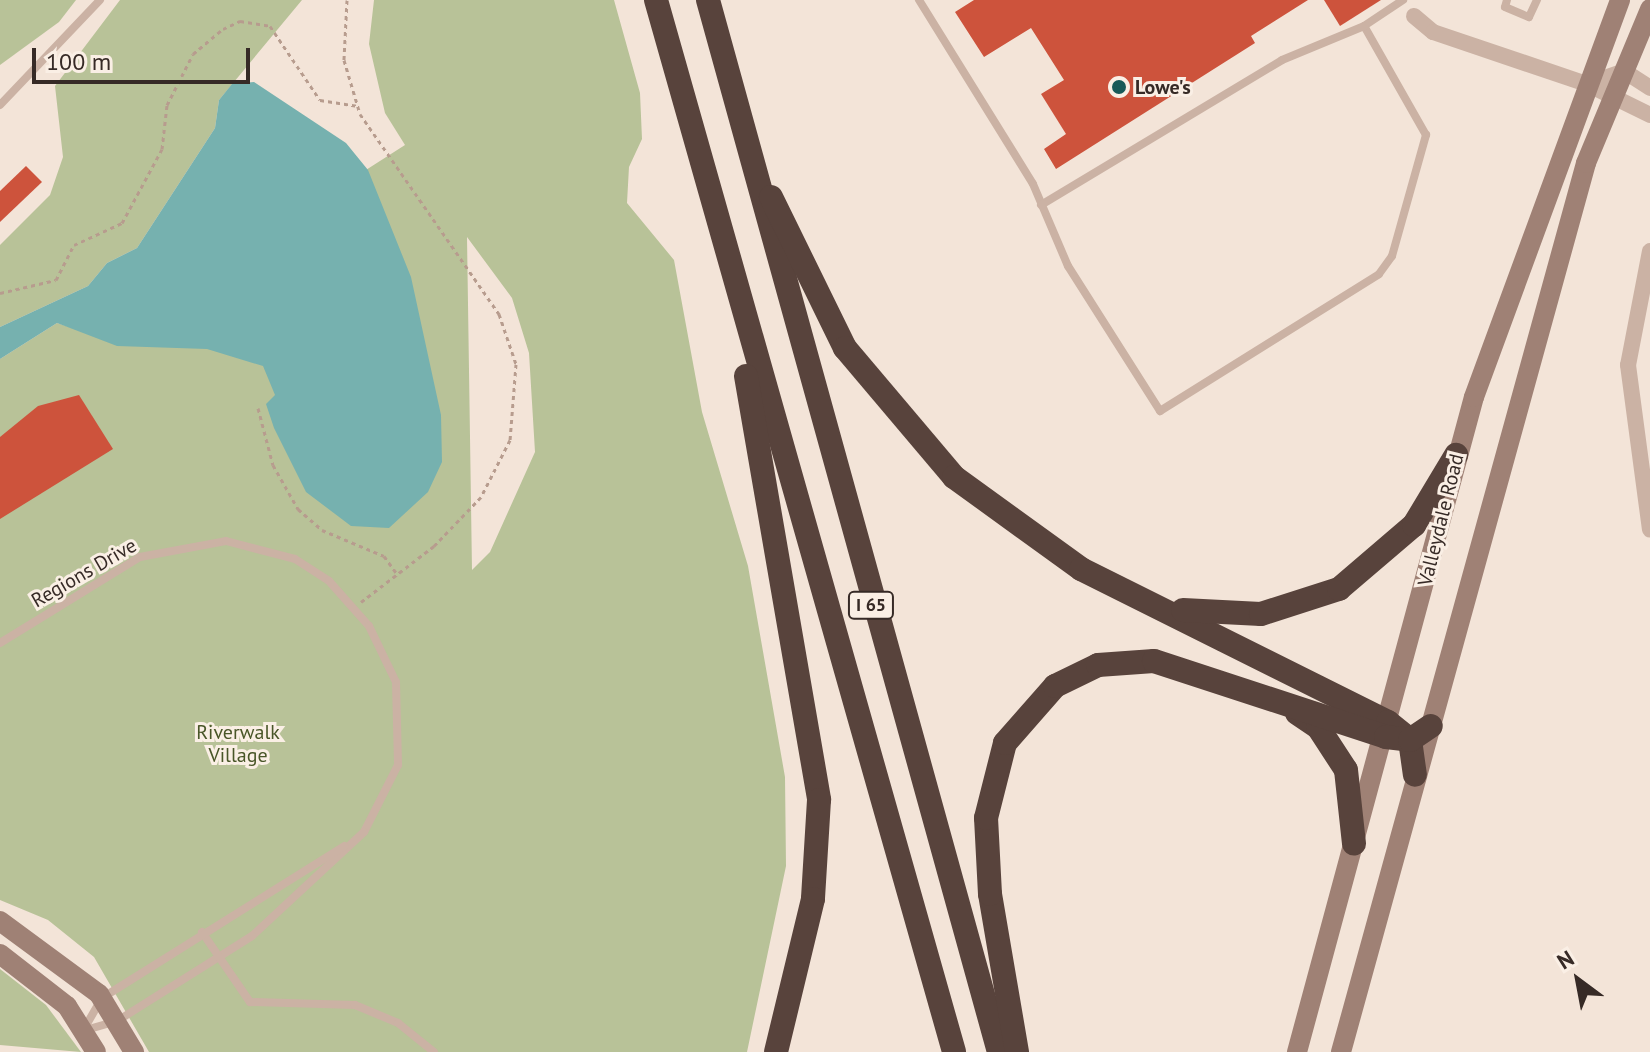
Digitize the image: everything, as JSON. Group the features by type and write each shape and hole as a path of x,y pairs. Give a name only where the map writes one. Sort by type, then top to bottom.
{"highway":[{"name":"I 65","path":"656,0 954,1052"},
{"name":"I 65","path":"708,0 999,1052"},
{"path":"751,155 830,324 920,445 1041,545 1395,733 1415,775"},
{"path":"732,275 817,762 813,899 776,1052"},
{"path":"1164,609 1245,616 1339,589 1414,525 1456,455"},
{"path":"1017,1052 985,852 992,780 1020,720 1063,682 1127,660 1184,668 1285,705 1395,733 1431,726"},
{"path":"1285,705 1318,727 1342,762 1354,844"}],"main road":[{"name":"Valleydale Road","path":"1297,1052 1354,844 1395,733 1456,455 1587,84 1620,0"},
{"path":"1341,1052 1586,163 1650,9"},
{"path":"0,921 43,947 102,998 134,1052"},
{"path":"0,954 40,981 84,1030 96,1052"}],"street":[{"path":"1414,16 1433,32 1587,84 1611,100 1650,115"},
{"path":"1587,84 1624,71 1650,88"},
{"path":"1650,251 1628,365 1650,530"}],"lane":[{"path":"0,105 100,0"},
{"path":"919,0 1041,205 1068,266 1160,411 1379,274 1392,256 1426,135 1364,26"},
{"path":"1041,205 1282,60 1364,26 1404,0 1414,16"},
{"path":"1507,0 1505,7 1529,17 1537,0"},
{"name":"Regions Drive","path":"0,643 140,557 196,542 239,542 295,559 354,606 391,668 402,721 393,782 364,832 298,899 219,957 117,1021 84,1030"},
{"name":"Regions Drive","path":"84,1030 102,998 364,832"},
{"path":"202,932 255,1005 355,1005 398,1023 434,1052"}],"path":[{"path":"347,0 341,32 357,106 499,314 516,364 515,419 500,463 462,519 398,575 354,606"},
{"path":"0,293 56,280 74,245 122,223 162,149 167,105 199,47 223,29 240,21 270,26 320,100 357,106"},
{"path":"258,408 273,465 298,509 322,530 384,556 398,575"}],"green space":[{"path":"0,0 76,0 59,22 0,65"},
{"path":"120,0 302,0 219,100 215,128 137,248 107,263 88,286 0,327 0,245 50,195 63,157 55,86"},
{"name":"Riverwalk Village","path":"374,0 614,0 640,93 642,139 629,167 627,203 674,260 702,412 748,566 785,777 786,866 747,1052 149,1052 94,957 48,920 0,900 0,359 57,323 103,338 405,145 385,113 369,44","holes":["467,237 512,298 529,353 535,452 490,552 472,570"]},
{"path":"0,969 46,1005 81,1052 0,1045"}],"water":[{"path":"254,82 346,143 368,170 411,277 441,415 442,462 428,492 389,528 351,526 306,492 274,428 266,404 275,395 263,366 207,349 117,346 57,323 0,359 0,327 88,286 107,263 137,248 215,128 219,100 232,84"}],"building":[{"name":"Lowe's","path":"974,0 1308,0 1251,36 1255,43 1056,169 1044,149 1066,134 1041,94 1064,80 1031,28 984,57 955,12"},
{"path":"1324,0 1381,0 1340,26"},
{"path":"26,166 42,182 0,222 0,191"},
{"path":"79,395 113,449 0,519 0,437 38,406"}],"place":[{"name":"Lowe's","path":"1119,87"}]}
